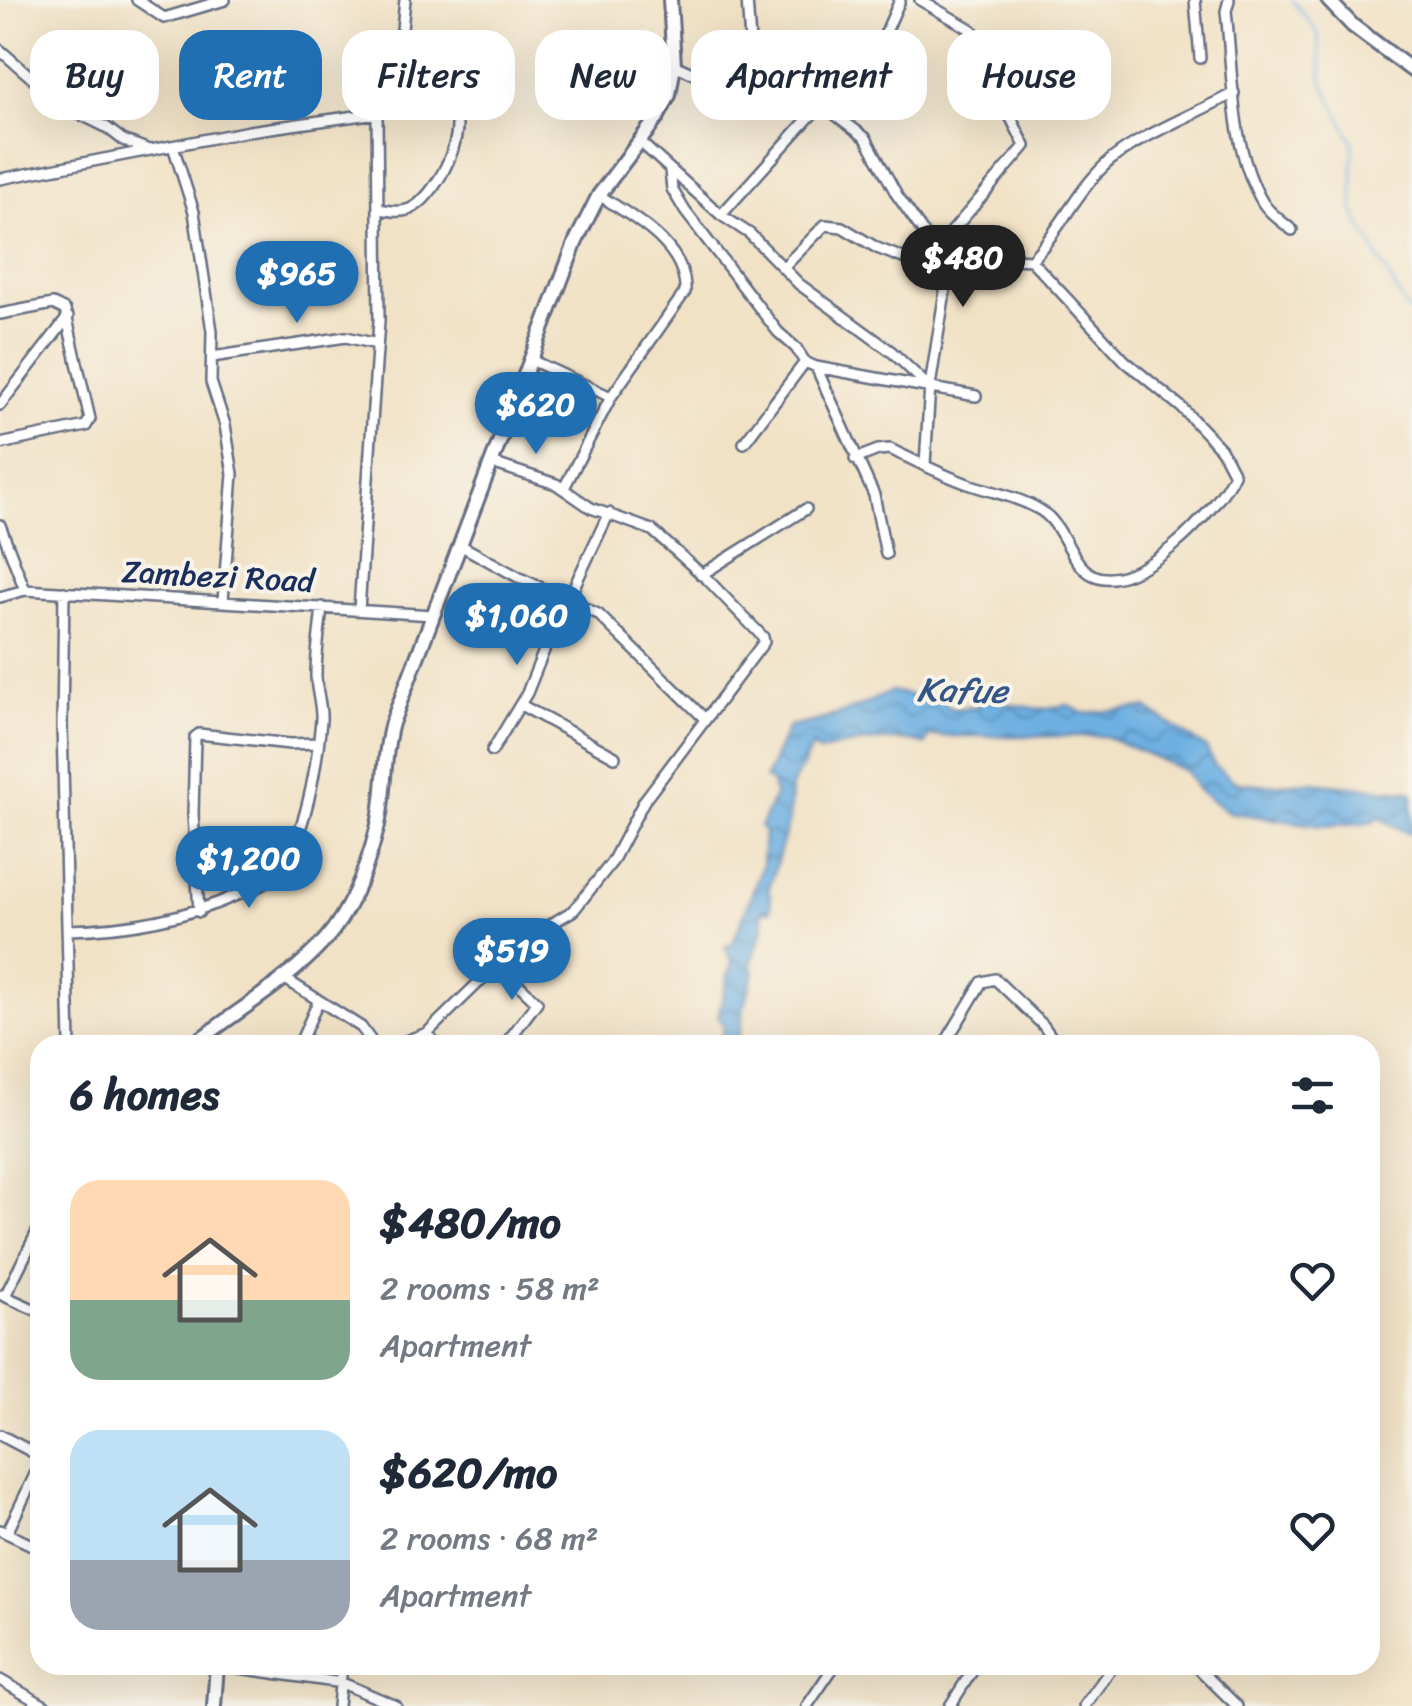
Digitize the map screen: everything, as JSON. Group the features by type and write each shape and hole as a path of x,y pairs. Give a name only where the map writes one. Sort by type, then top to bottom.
{"street":[{"path":"136,0 164,18 225,0"},
{"path":"402,30 404,0"},
{"path":"206,1035 327,938 345,912 362,875 380,818 389,734 576,241 599,195 669,94 674,66 668,0"},
{"path":"747,0 749,30"},
{"path":"887,30 900,0"},
{"path":"920,0 972,30 1005,71 1004,104 1024,146 942,243"},
{"path":"1195,0 1200,58"},
{"path":"1229,0 1226,11 1242,149 1260,198 1292,230"},
{"path":"1328,0 1354,26 1412,70"},
{"path":"0,50 65,107 123,140 152,151"},
{"path":"674,66 691,73"},
{"path":"1031,260 1048,243 1094,177 1118,154 1234,93"},
{"path":"0,179 249,132 342,119"},
{"path":"360,610 377,344 377,120"},
{"path":"380,209 404,211 430,194 450,157 456,120"},
{"path":"721,215 807,120"},
{"path":"842,120 866,138 904,206 928,239 983,257 1031,260 1124,361 1181,407 1221,449 1234,470 1233,478 1210,508 1156,561 1142,570 1110,578 1088,572 1045,513 1028,504 963,482 886,448 856,459"},
{"path":"639,141 721,215 750,234 812,295 892,352 928,385"},
{"path":"174,146 194,212 208,306 210,382 225,426 233,485 223,601"},
{"path":"670,170 672,188 685,211 804,362 976,396"},
{"path":"564,488 611,397 675,308 686,286 663,242 599,195"},
{"path":"782,268 830,224 942,280 947,290 928,385 925,464"},
{"path":"916,264 928,239"},
{"path":"0,314 52,304 63,307 89,424 64,433 0,444"},
{"path":"0,405 68,317"},
{"path":"212,356 346,337 377,344"},
{"path":"532,360 611,397"},
{"path":"744,443 804,362"},
{"path":"816,367 874,494 886,554"},
{"path":"422,1035 523,940 572,912 612,862 644,800 764,640 659,536 575,500 564,488 492,463"},
{"path":"701,574 806,510"},
{"path":"492,751 520,705 545,654 565,598 574,588 609,513"},
{"path":"0,525 25,590"},
{"path":"460,545 604,618 704,718"},
{"name":"Zambezi Road","path":"0,598 25,590 433,615"},
{"path":"64,592 62,724 70,1035"},
{"path":"67,930 166,920 199,912 276,875 305,810 318,743 321,708 316,677 322,607"},
{"path":"520,705 614,757"},
{"path":"199,912 193,814 196,735 318,743"},
{"path":"498,964 537,1002 512,1035"},
{"path":"282,977 361,1027 367,1035"},
{"path":"950,1035 982,982 995,979 1048,1035"},
{"path":"303,1035 318,1002"},
{"path":"30,1244 2,1295 30,1308"},
{"path":"0,1435 30,1451"},
{"path":"30,1482 3,1532 30,1545"},
{"path":"214,1706 216,1675"},
{"path":"286,1675 342,1683 396,1706"},
{"path":"338,1706 342,1675"},
{"path":"807,1706 828,1675"},
{"path":"950,1706 970,1675"},
{"path":"1084,1706 1107,1675"},
{"path":"1204,1675 1230,1704"},
{"path":"0,1680 46,1706"}],"water":[{"path":"891,691 926,699 943,697 949,709 977,707 980,699 1040,709 1068,705 1084,713 1146,708 1206,748 1214,765 1235,782 1309,782 1412,792 1412,831 1408,833 1378,817 1372,822 1321,826 1229,812 1198,790 1186,771 1105,736 929,736 925,745 887,740 819,752 813,746 791,787 789,820 768,892 770,911 762,914 763,928 751,965 754,972 740,1035 722,1035 724,1026 718,1016 732,962 725,947 733,943 762,867 764,830 760,827 775,796 772,783 765,779 788,727 841,714"}],"waterway":[{"path":"1292,0 1318,33 1323,84 1353,142 1353,210 1405,307 1412,313"}],"water label":[{"name":"Kafue","path":"962,690"}]}
